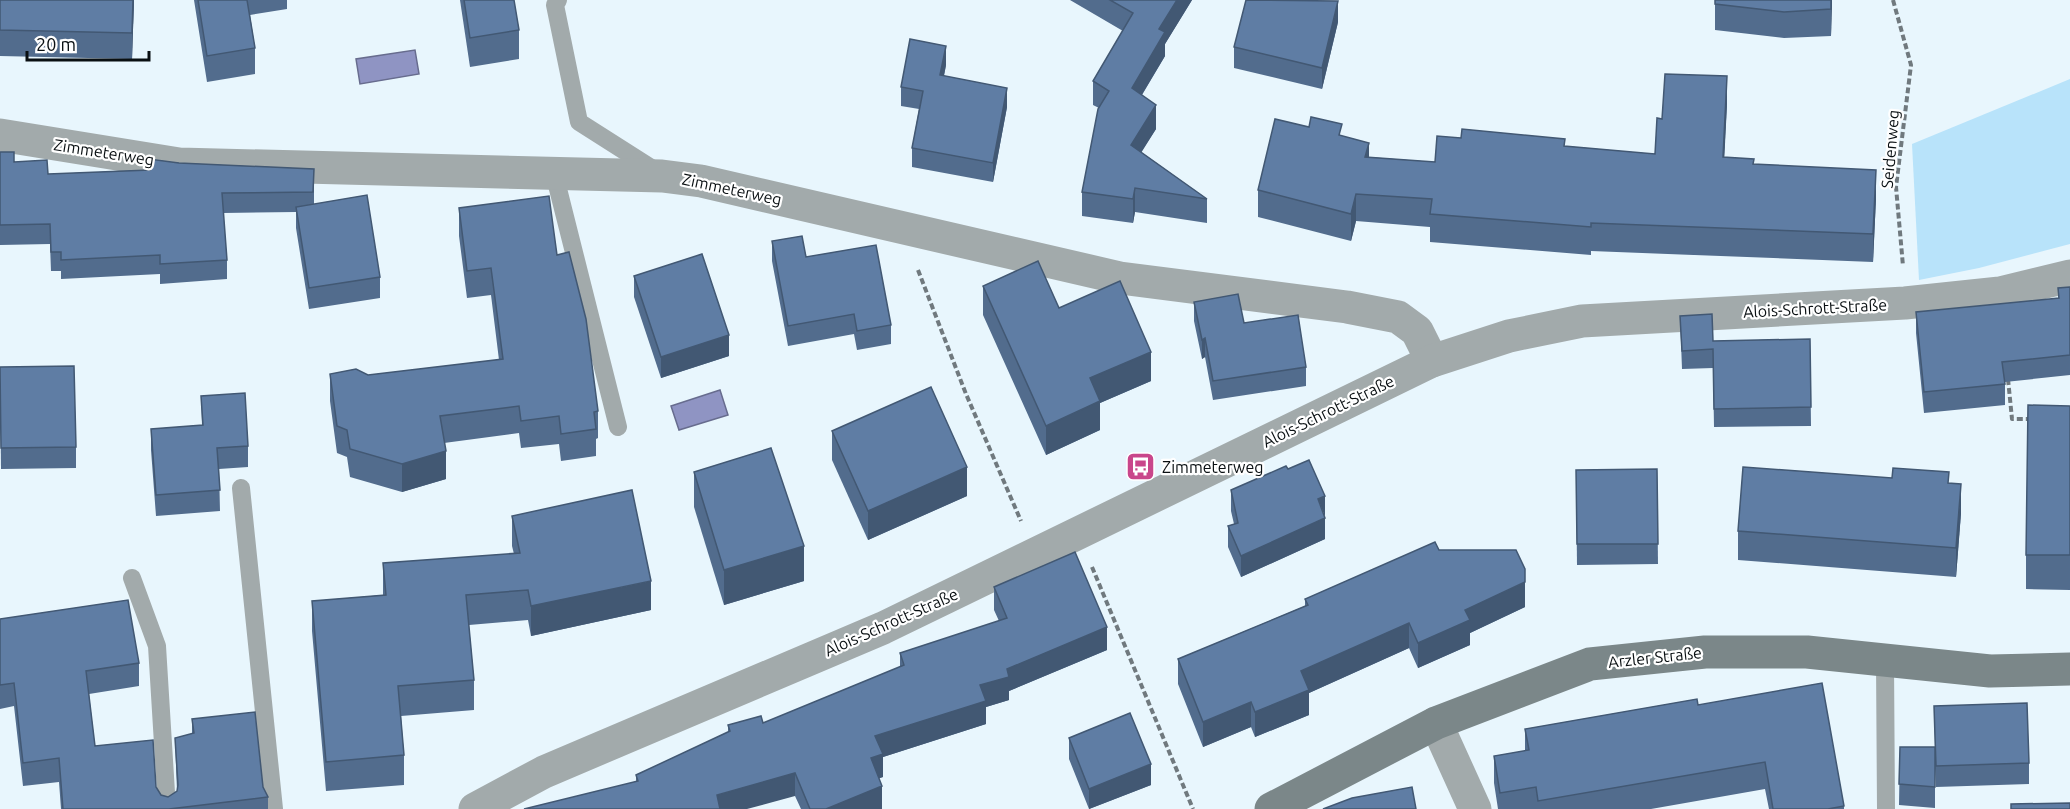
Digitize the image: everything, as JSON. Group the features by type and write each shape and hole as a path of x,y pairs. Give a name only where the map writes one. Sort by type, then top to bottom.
{"main road":[{"name":"Arzler Straße","path":"1271,809 1436,723 1590,664 1705,652 1807,652 1990,670 2070,669"}],"street":[{"name":"Zimmeterweg","path":"0,135 180,164 662,176 701,181 1120,278 1347,307 1398,317 1418,331 1432,361"},
{"name":"Alois-Schrott-Straße","path":"476,809 544,772 883,628 1432,361 1509,336 1582,321 1905,303 2000,293 2070,276"},
{"path":"1436,723 1475,809"}],"lane":[{"path":"558,0 555,5 579,122 662,176"},
{"path":"554,173 618,427"},
{"path":"241,488 274,809"},
{"path":"132,578 158,646 167,809"},
{"path":"1885,661 1886,809"}],"path":[{"name":"Seidenweg","path":"1893,0 1911,65 1896,187 1905,303"},
{"path":"901,228 966,394 1036,554"},
{"path":"2008,373 2012,419 2035,419"},
{"path":"1078,533 1193,809"}],"shaded area":[{"path":"415,50 419,74 360,84 356,59"},
{"path":"2070,79 2070,244 1979,268 1919,280 1912,144"},
{"path":"720,390 728,415 679,430 671,406"}],"building":[{"path":"0,0 133,0 132,33 0,30"},
{"path":"198,0 247,0 255,48 207,56"},
{"path":"464,0 514,0 519,30 470,38"},
{"path":"1110,0 1177,0 1159,29 1165,32 1132,88 1156,105 1131,145 1207,199 1135,188 1133,199 1082,192 1098,109 1109,91 1093,81 1133,13"},
{"path":"1246,0 1338,1 1322,68 1234,47"},
{"path":"1715,0 1831,0 1831,9 1784,12 1715,4"},
{"path":"910,39 946,46 940,75 1007,88 993,163 912,148 923,91 901,87"},
{"path":"1665,74 1727,76 1723,157 1754,159 1753,164 1876,170 1873,234 1591,223 1591,227 1430,214 1432,199 1356,194 1351,214 1258,190 1275,119 1309,127 1311,117 1342,124 1339,135 1369,143 1365,157 1435,162 1437,136 1461,138 1462,129 1565,139 1564,146 1655,154 1657,118 1662,119"},
{"path":"0,152 14,152 14,162 47,160 48,174 150,170 149,159 179,163 314,169 313,192 222,193 227,260 160,264 160,255 61,260 61,252 51,252 50,224 0,225"},
{"path":"367,195 380,277 309,288 296,207"},
{"path":"549,196 557,255 569,252 586,319 598,411 594,412 596,429 561,434 559,416 521,421 519,406 440,416 446,451 402,464 350,449 347,430 337,426 330,374 356,369 368,375 503,359 491,268 467,271 459,208"},
{"path":"802,236 806,257 876,245 891,325 857,331 854,314 788,326 772,241"},
{"path":"702,254 729,335 661,357 634,276"},
{"path":"1038,261 1059,308 1120,281 1151,352 1090,378 1100,401 1046,426 983,286"},
{"path":"2070,287 2070,355 2002,362 2005,384 1924,392 1916,312 2059,298 2058,288"},
{"path":"1238,294 1244,323 1298,315 1306,367 1213,381 1205,338 1202,340 1194,302"},
{"path":"1712,314 1713,341 1810,339 1811,407 1714,409 1713,349 1682,351 1680,316"},
{"path":"74,366 76,447 1,448 0,367"},
{"path":"931,387 967,467 868,511 832,431"},
{"path":"245,393 248,446 217,448 220,490 156,495 151,429 203,425 201,396"},
{"path":"2028,405 2070,406 2070,555 2026,555"},
{"path":"771,448 804,546 724,570 694,472"},
{"path":"1309,460 1325,496 1318,499 1325,518 1241,556 1228,526 1238,523 1231,490 1286,466 1288,469"},
{"path":"1743,467 1892,478 1893,468 1949,472 1948,483 1961,484 1956,548 1738,531"},
{"path":"1657,469 1658,544 1577,544 1576,470"},
{"path":"632,490 651,581 531,606 528,590 466,595 474,680 398,686 404,755 326,762 312,601 386,595 383,563 520,553 512,516"},
{"path":"1435,542 1439,550 1516,550 1525,569 1525,582 1465,610 1470,620 1418,643 1409,623 1301,671 1309,690 1255,712 1251,702 1203,722 1178,659 1308,605 1305,599"},
{"path":"1075,552 1107,627 1007,669 1009,677 980,685 986,701 875,736 883,754 871,758 882,786 826,809 810,809 795,773 717,795 720,809 524,809 638,781 636,775 730,731 728,725 761,716 763,723 904,665 900,653 1007,618 994,587"},
{"path":"128,600 139,663 86,671 95,746 153,740 156,787 161,795 168,797 177,791 178,785 175,738 194,733 192,719 255,712 263,787 268,797 169,809 63,809 59,758 23,763 14,683 0,685 0,619"},
{"path":"1822,683 1844,806 1828,809 1773,809 1765,762 1538,801 1536,787 1500,793 1494,756 1529,750 1525,729 1697,699 1698,705"},
{"path":"2027,703 2029,763 1936,766 1934,706"},
{"path":"1130,713 1151,764 1089,789 1069,738"},
{"path":"1900,747 1935,747 1935,787 1899,784"},
{"path":"1412,787 1416,809 1323,809 1352,798"},
{"path":"2070,803 2070,809 2011,809 2011,804"}],"place":[{"name":"Zimmeterweg","path":"1141,467"}]}
